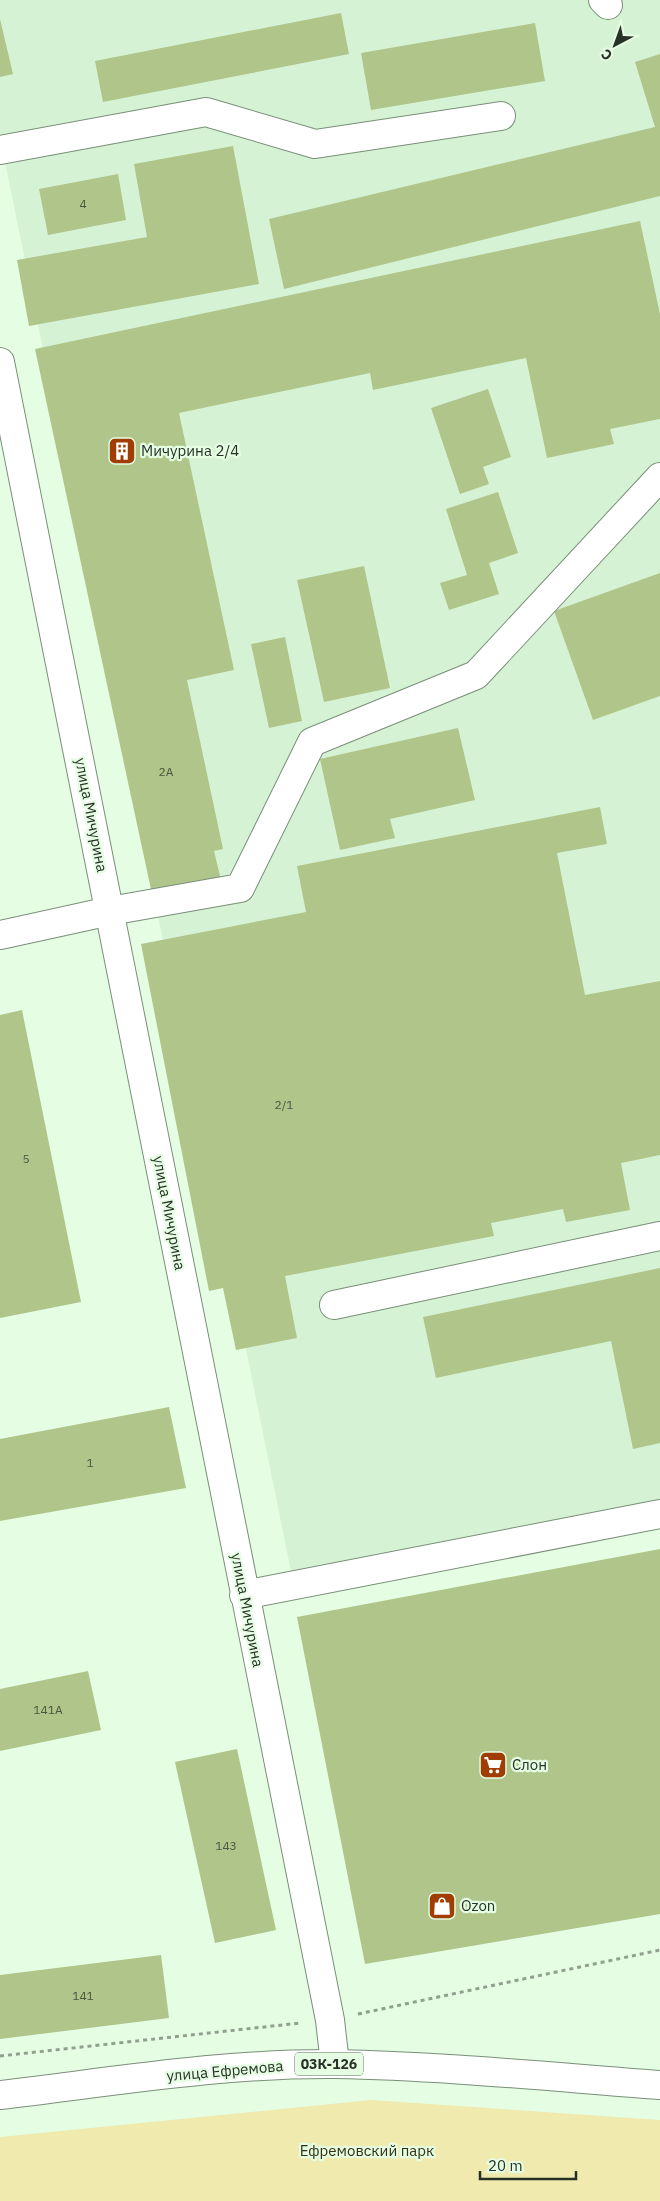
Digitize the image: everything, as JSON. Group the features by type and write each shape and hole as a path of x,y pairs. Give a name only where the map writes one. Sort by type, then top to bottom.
{"street":[{"path":"0,150 206,112 315,144 501,116"},
{"name":"улица Мичурина","path":"0,362 330,2020 335,2064"},
{"path":"0,935 110,911 240,888 312,742 476,676 660,477"},
{"path":"334,1305 660,1236"},
{"path":"244,1595 660,1514"},
{"name":"улица Ефремова","path":"0,2095 232,2067 335,2064 454,2070 660,2085"}],"path":[{"path":"0,2056 330,2020 660,1950"}],"shaded area":[{"path":"0,0 660,0 660,1521 295,1591 0,137"}],"green space":[{"name":"Ефремовский парк","path":"371,2100 660,2120 660,2201 0,2201 0,2137"}],"building":[{"path":"341,13 349,54 103,102 95,61"},
{"path":"0,19 13,74 0,77"},
{"path":"535,23 545,81 371,110 361,53"},
{"path":"660,54 660,196 284,289 269,219 655,127 635,62"},
{"path":"233,146 259,284 29,326 17,260 147,237 134,164"},
{"path":"118,174 126,220 48,235 39,189"},
{"name":"Мичурина 2/4","path":"640,221 660,314 660,419 610,429 614,444 547,458 526,358 373,390 370,373 179,413 234,670 187,680 223,849 214,851 221,880 152,894 35,349"},
{"path":"488,389 511,457 483,467 489,484 460,494 431,408"},
{"path":"498,492 518,553 489,563 499,594 449,610 440,583 467,575 446,509"},
{"path":"364,566 390,688 324,702 297,580"},
{"path":"660,573 660,696 593,720 554,611"},
{"path":"285,637 302,721 269,728 251,644"},
{"path":"458,728 475,800 390,819 395,838 340,850 320,759"},
{"path":"600,807 607,844 557,853 585,995 660,981 660,1155 621,1163 630,1210 566,1222 563,1209 491,1223 494,1236 285,1276 297,1338 236,1350 223,1288 209,1291 141,944 306,912 297,866"},
{"path":"22,1010 81,1302 0,1318 0,1015"},
{"path":"660,1268 660,1443 633,1449 611,1341 436,1378 423,1317"},
{"path":"169,1407 186,1488 0,1521 0,1439"},
{"name":"Слон","path":"660,1549 660,1914 365,1964 297,1617"},
{"path":"88,1671 101,1730 0,1751 0,1689"},
{"path":"237,1749 276,1930 215,1943 175,1762"},
{"path":"161,1955 169,2018 0,2039 0,1975"}],"place":[{"name":"Мичурина 2/4","path":"122,451"},
{"name":"Слон","path":"493,1765"},
{"name":"Ozon","path":"442,1906"}]}
